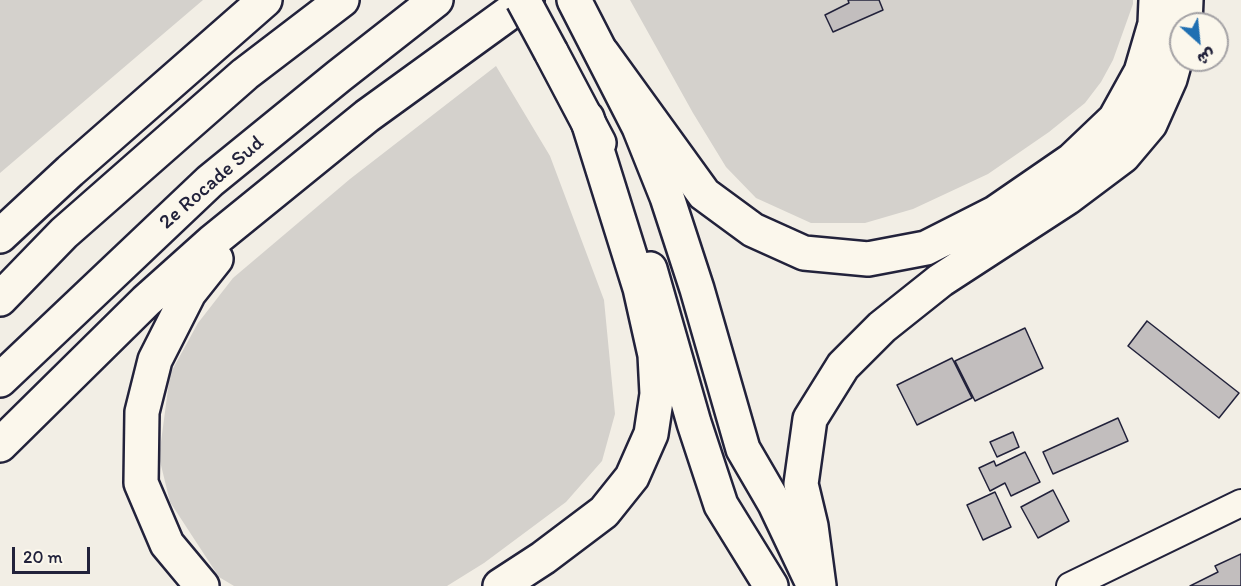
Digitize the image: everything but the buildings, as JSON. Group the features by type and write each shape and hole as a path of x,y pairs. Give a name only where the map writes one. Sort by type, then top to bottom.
{"highway":[{"path":"0,216 265,0"},
{"path":"0,236 70,171 265,0"},
{"path":"0,299 64,233 245,74 342,0"},
{"name":"2e Rocade Sud","path":"0,380 210,182 436,0"},
{"path":"0,444 146,301 213,241 367,116 525,0 587,118 649,264 694,423 721,505 771,586"},
{"path":"602,53 704,194 753,230 804,253 868,259 926,248 995,213 1072,160 1115,119 1141,72 1155,24 1155,0"},
{"path":"580,10 639,127 667,197 697,289 743,449 775,504 814,586"},
{"path":"202,586 167,544 141,483 142,412 155,360 189,293 223,250 434,67"},
{"path":"819,586 811,526 801,484 810,419 843,366 882,327 941,280 1067,198 1123,156 1150,124 1172,72"},
{"path":"500,586 543,558 604,512 632,477 651,434 657,394 655,355 640,288 587,118"}],"street":[{"path":"1070,586 1241,503"}],"shaded area":[{"path":"0,0 203,0 0,173"},
{"path":"630,0 1133,0 1133,4 1113,60 1101,82 1085,103 1049,132 988,174 913,209 865,223 811,223 756,198 726,167"},
{"path":"496,66 550,156 604,300 615,414 602,461 566,502 484,563 447,586 234,586 219,577 170,502 159,457 170,374 198,323 233,278 350,179"}]}
